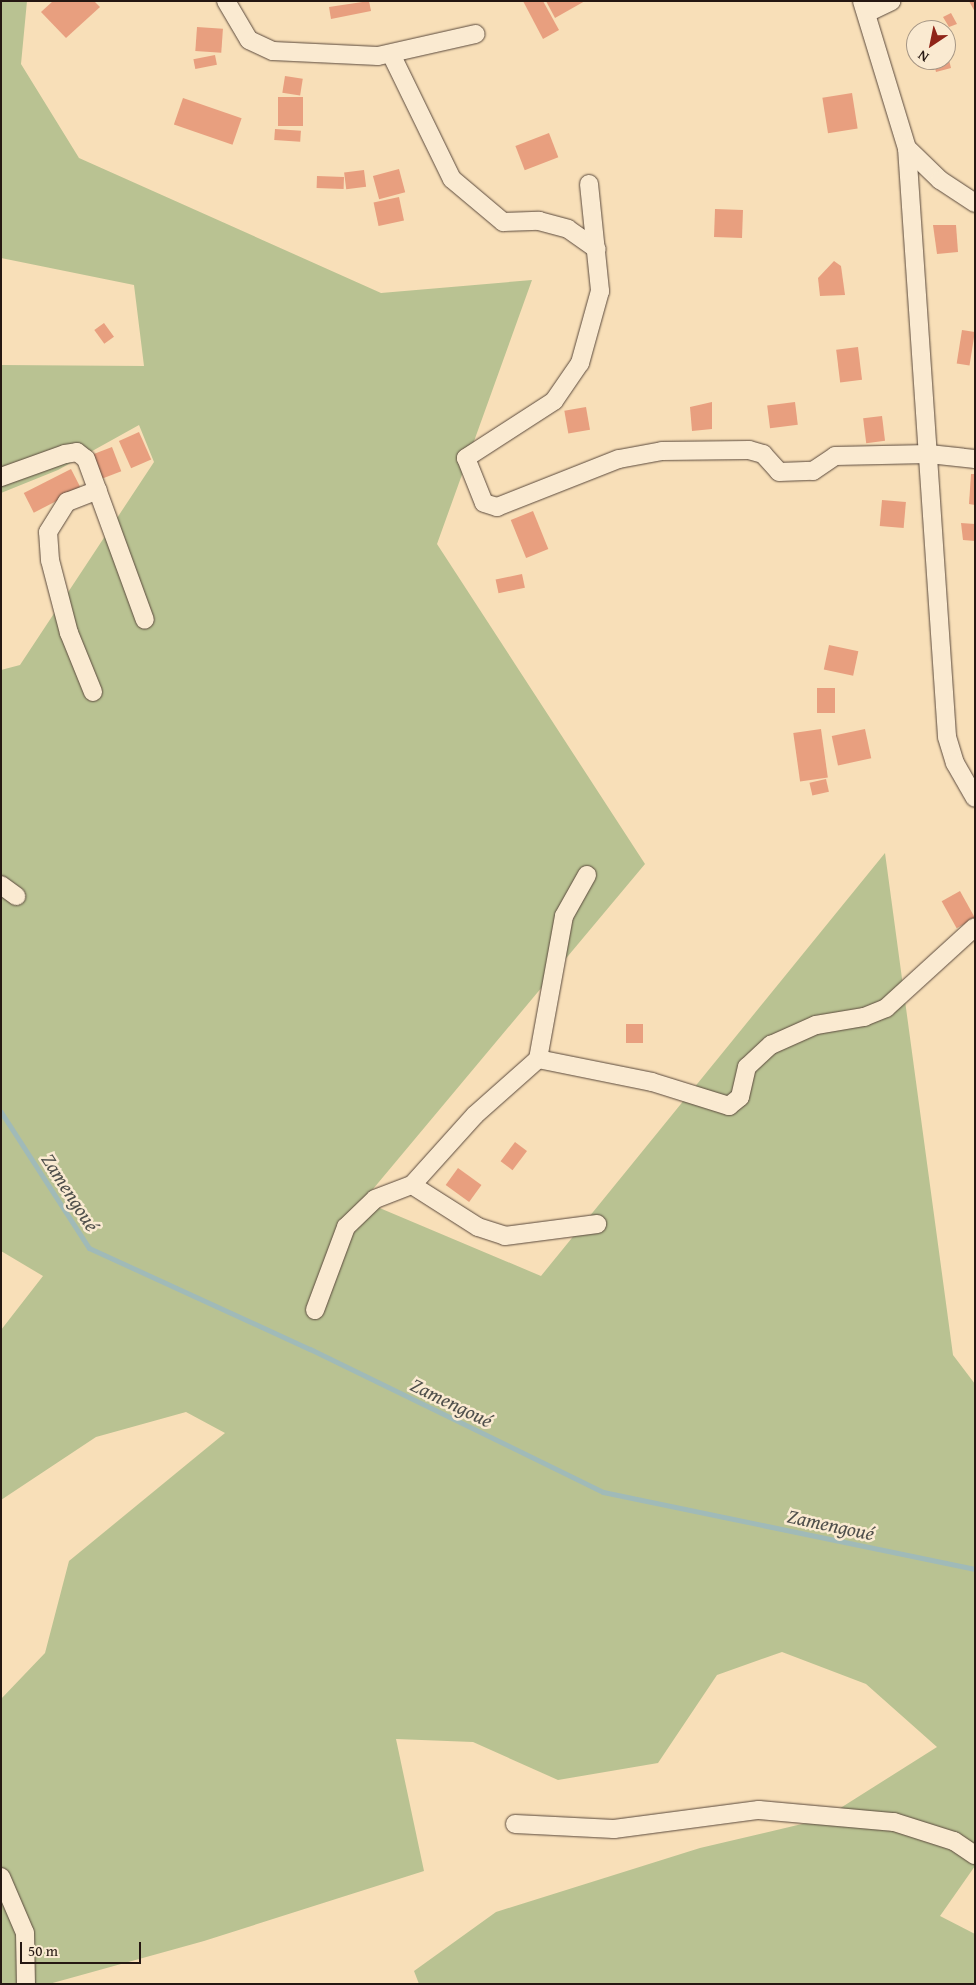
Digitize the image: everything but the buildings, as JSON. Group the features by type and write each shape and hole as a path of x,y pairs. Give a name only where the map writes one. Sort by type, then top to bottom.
{"street":[{"path":"226,1 239,29 260,48 391,54 476,34"},
{"path":"892,1 865,6 907,148 947,737 955,762 975,798"},
{"path":"391,54 452,179 503,222 539,221 568,229 597,249"},
{"path":"907,148 940,180 975,203"},
{"path":"589,184 600,292 580,363 567,384 540,412 466,458 484,504 497,507 619,459 662,451 749,450 763,454 779,472 813,471 835,456 928,454 975,459"},
{"path":"1,477 77,452 86,459 145,620"},
{"path":"93,692 69,634 50,560 48,532 67,502 98,490"},
{"path":"315,1310 346,1227 375,1199 412,1185 475,1116 538,1059 564,916 587,875"},
{"path":"1,885 16,896"},
{"path":"538,1059 652,1082 729,1106 740,1097 747,1067 764,1050 816,1025 864,1017 886,1008 975,927"},
{"path":"412,1185 478,1227 504,1236 597,1224"},
{"path":"515,1824 614,1830 759,1810 894,1822 954,1841 975,1855"},
{"path":"1,1877 25,1933 26,1984"}],"green space":[{"path":"1,1 27,1 21,64 79,158 381,293 532,280 437,544 645,864 363,1201 541,1276 885,853 953,1355 975,1384 975,1866 940,1916 975,1934 975,1984 419,1984 414,1971 496,1912 700,1848 823,1819 937,1747 866,1684 782,1652 717,1675 658,1763 558,1780 473,1742 396,1739 424,1871 204,1941 49,1984 1,1984 1,1699 45,1653 69,1561 225,1433 186,1412 96,1437 1,1500 1,1330 43,1276 1,1251 1,670 20,665 154,462 139,425 58,470 1,493 1,365 144,366 134,285 1,258"}],"waterway":[{"name":"Zamengoué","path":"1,1112 89,1248 310,1349 603,1492 975,1569"}]}
